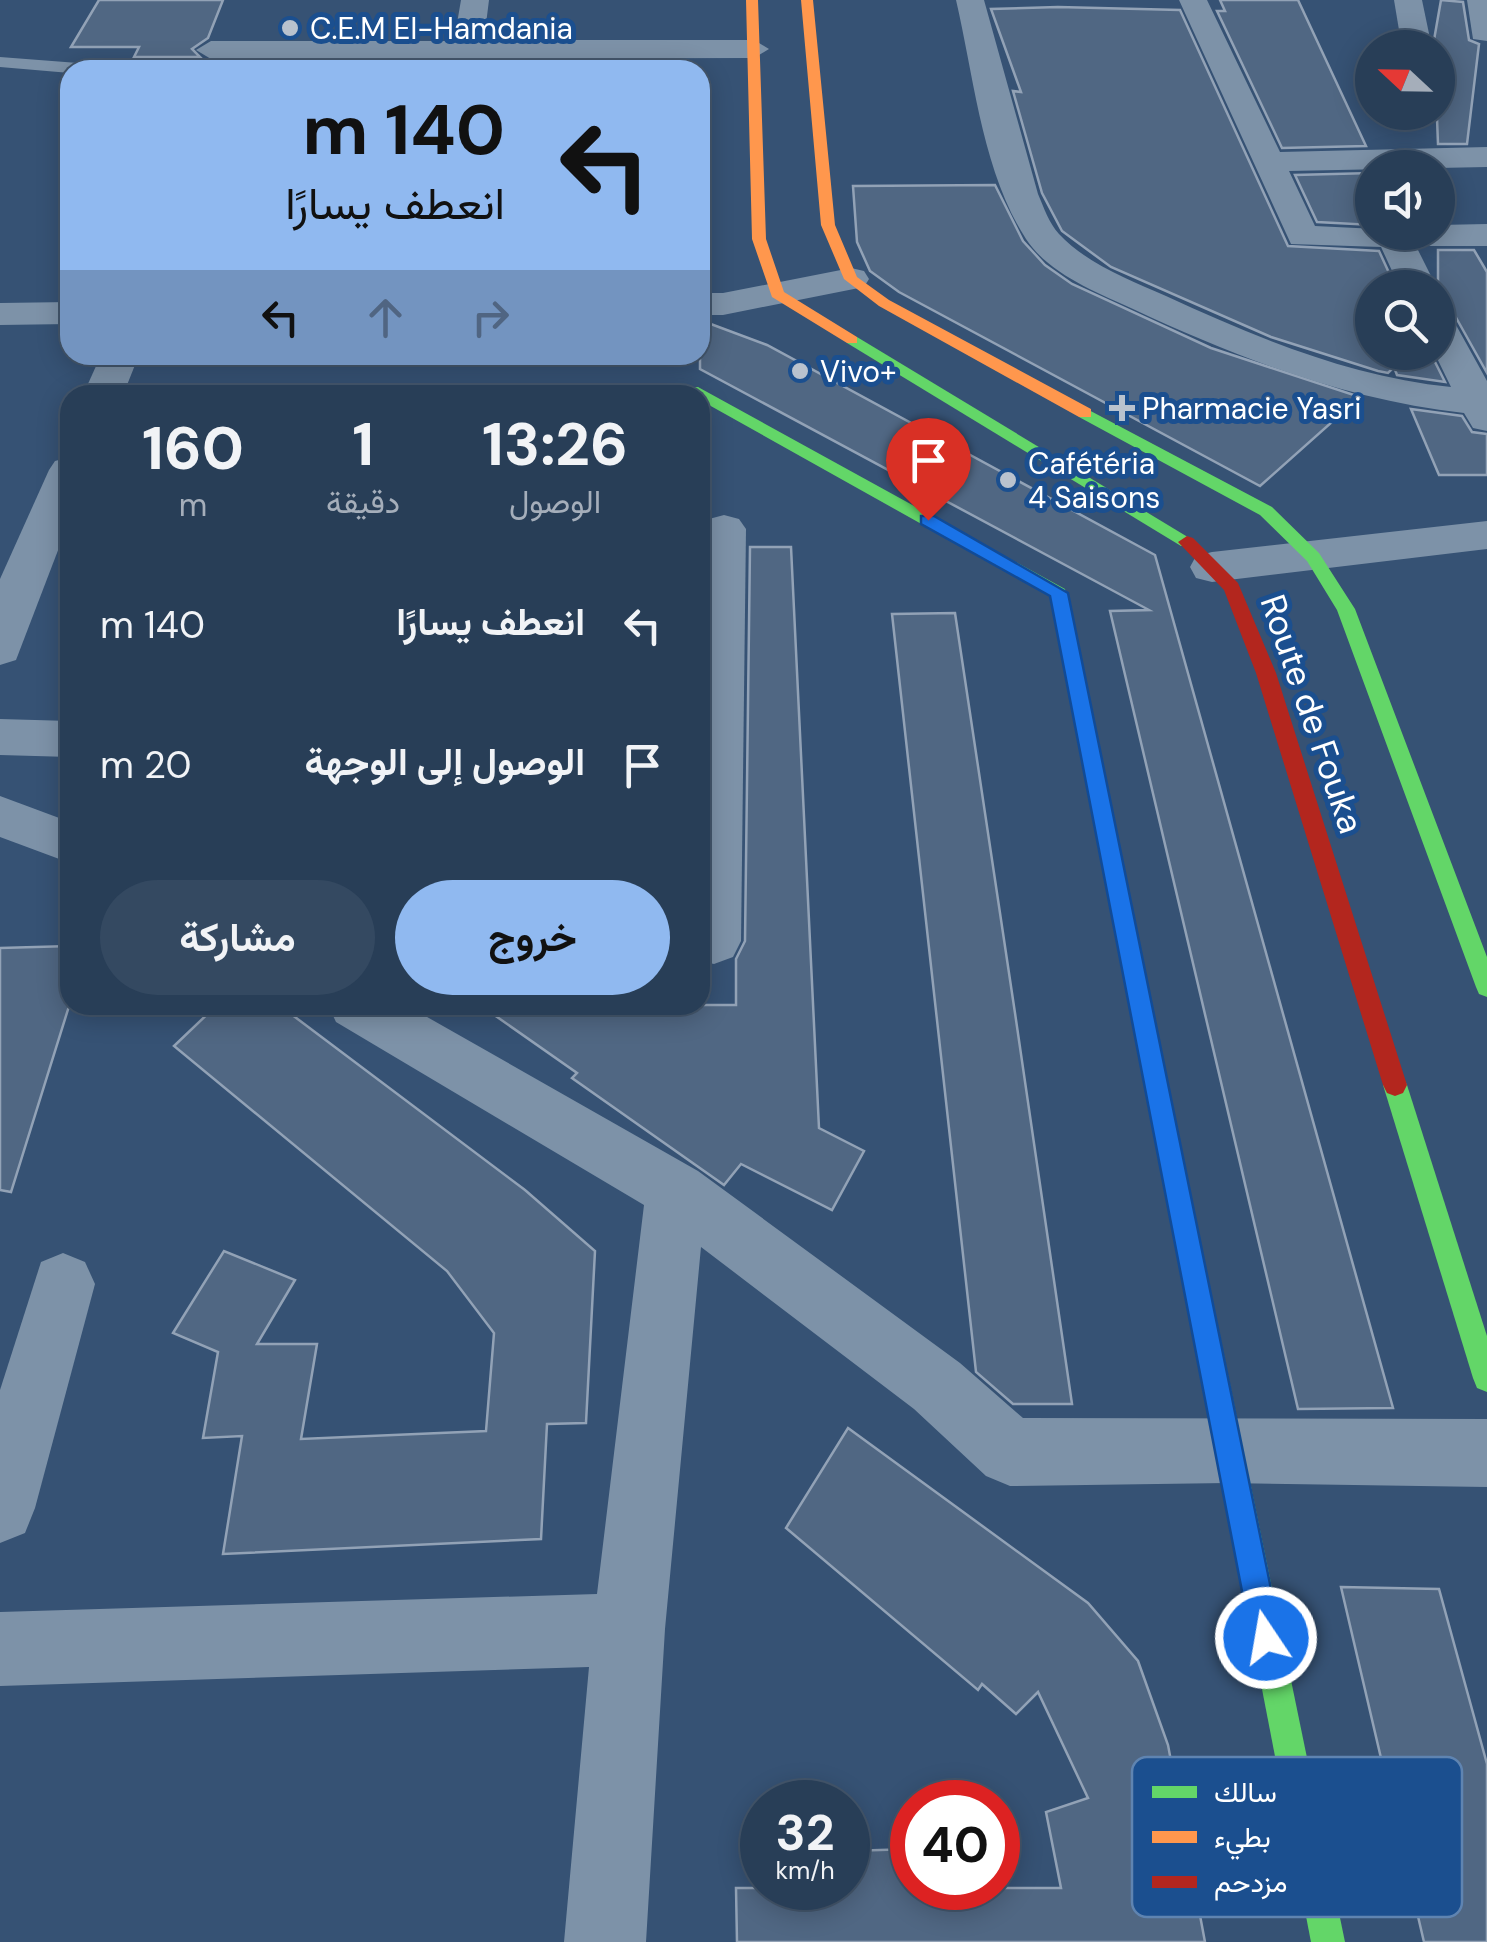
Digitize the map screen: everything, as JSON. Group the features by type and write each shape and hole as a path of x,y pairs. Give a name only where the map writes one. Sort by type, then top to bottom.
{"main road":[{"path":"752,0 760,238 777,294"},
{"path":"808,0 828,225 851,279"},
{"name":"Route de Fouka","path":"851,279 884,303 1266,512 1313,557 1346,608 1487,987"},
{"name":"Route de Fouka","path":"777,294 1192,545 1232,587 1266,673 1487,1378"},
{"path":"710,399 1059,593 1290,1757"},
{"path":"1323,1917 1328,1942"}],"street":[{"path":"467,52 475,0"},
{"path":"970,0 1022,195 1042,236 1067,259 1125,291 1271,357 1482,411"},
{"path":"1193,0 1302,237 1355,236"},
{"path":"1408,0 1413,30"},
{"path":"1481,0 1483,33"},
{"path":"576,60 754,49"},
{"path":"211,50 467,52 550,60"},
{"path":"1445,130 1475,167"},
{"path":"1268,162 1475,167"},
{"path":"1455,235 1487,235"},
{"path":"710,303 851,279"},
{"path":"0,314 60,313"},
{"path":"1455,358 1482,411"},
{"path":"0,648 18,590 60,493"},
{"path":"710,939 714,940 724,529"},
{"path":"1212,567 1487,536"},
{"path":"18,590 60,590"},
{"path":"0,737 60,739"},
{"path":"0,816 60,838"},
{"path":"377,1015 676,1191 937,1386 1010,1452 1228,1449 1487,1453"},
{"path":"605,1942 629,1629 676,1191"},
{"path":"0,1508 63,1284"},
{"path":"0,1649 629,1629"}],"lane":[{"path":"0,62 60,67"}],"building":[{"path":"99,0 223,0 208,38 192,49 200,57 134,57 139,47 71,47"},
{"path":"1220,0 1298,0 1355,122 1355,130 1366,146 1282,148 1217,11 1225,11"},
{"path":"1441,0 1463,2 1469,40 1479,44 1467,144 1438,144 1437,130 1455,130 1455,30 1436,30"},
{"path":"991,9 1180,10 1288,246 1379,251 1388,270 1355,270 1355,364 1271,337 1111,267 1062,231 1042,193 1013,91 1021,92"},
{"path":"1355,173 1355,224 1317,222 1295,175"},
{"path":"995,185 1023,241 1045,265 1072,284 1211,348 1360,397 1260,486 899,292 870,271 857,242 853,186"},
{"path":"1438,250 1474,250 1487,272 1487,373 1455,316 1455,270 1438,270"},
{"path":"710,324 767,345 1155,555 1393,1408 1298,1409 1110,611 1149,610 700,369 700,365 710,365"},
{"path":"1395,370 1439,370 1445,382 1397,375"},
{"path":"1411,409 1462,416 1472,432 1487,434 1487,475 1439,475"},
{"path":"750,547 791,547 819,1128 864,1151 832,1210 741,1164 724,1185 572,1078 577,1073 494,1015 710,1015 710,1005 736,1005 736,959 745,941"},
{"path":"955,613 1072,1404 1013,1404 976,1372 892,614"},
{"path":"60,946 60,1015 66,1015 11,1192 0,1190 0,948"},
{"path":"207,1015 292,1015 525,1190 595,1251 586,1423 547,1424 541,1539 223,1554 242,1436 203,1438 218,1352 173,1333 224,1251 295,1280 257,1344 317,1344 301,1439 486,1431 494,1333 447,1271 174,1046"},
{"path":"848,1428 1088,1603 1138,1661 1170,1757 1132,1757 1132,1917 1200,1917 1205,1942 737,1942 736,1888 740,1888 740,1910 870,1910 870,1850 890,1850 890,1910 1020,1910 1020,1888 1061,1888 1046,1812 1088,1798 1038,1692 1016,1714 982,1684 978,1690 786,1528"},
{"path":"1341,1587 1439,1589 1487,1764 1487,1942 1424,1942 1418,1917 1462,1917 1462,1757 1381,1757"}],"traffic: fast":[{"path":"852,340 1187,542"},
{"path":"710,399 1059,593 1098,790"},
{"path":"1085,413 1266,511 1313,557 1346,609 1487,987"},
{"path":"1395,1085 1487,1378"},
{"path":"1200,1302 1291,1757"},
{"path":"1323,1917 1328,1942"}],"traffic: slow":[{"path":"752,0 759,239 777,294 852,340"},
{"path":"807,0 828,225 851,279 884,303 1085,413"},
{"path":"1098,790 1200,1302"}],"traffic: jam":[{"path":"1187,542 1232,587 1266,673 1395,1085"}],"place":[{"name":"C.E.M El-Hamdania","path":"290,28"},
{"name":"Vivo+","path":"800,371"},
{"name":"Pharmacie Yasri","path":"1122,408"},
{"name":"Cafétéria 4 Saisons","path":"1008,480"}],"route":[{"path":"928,520 1059,593 1266,1638"}]}
